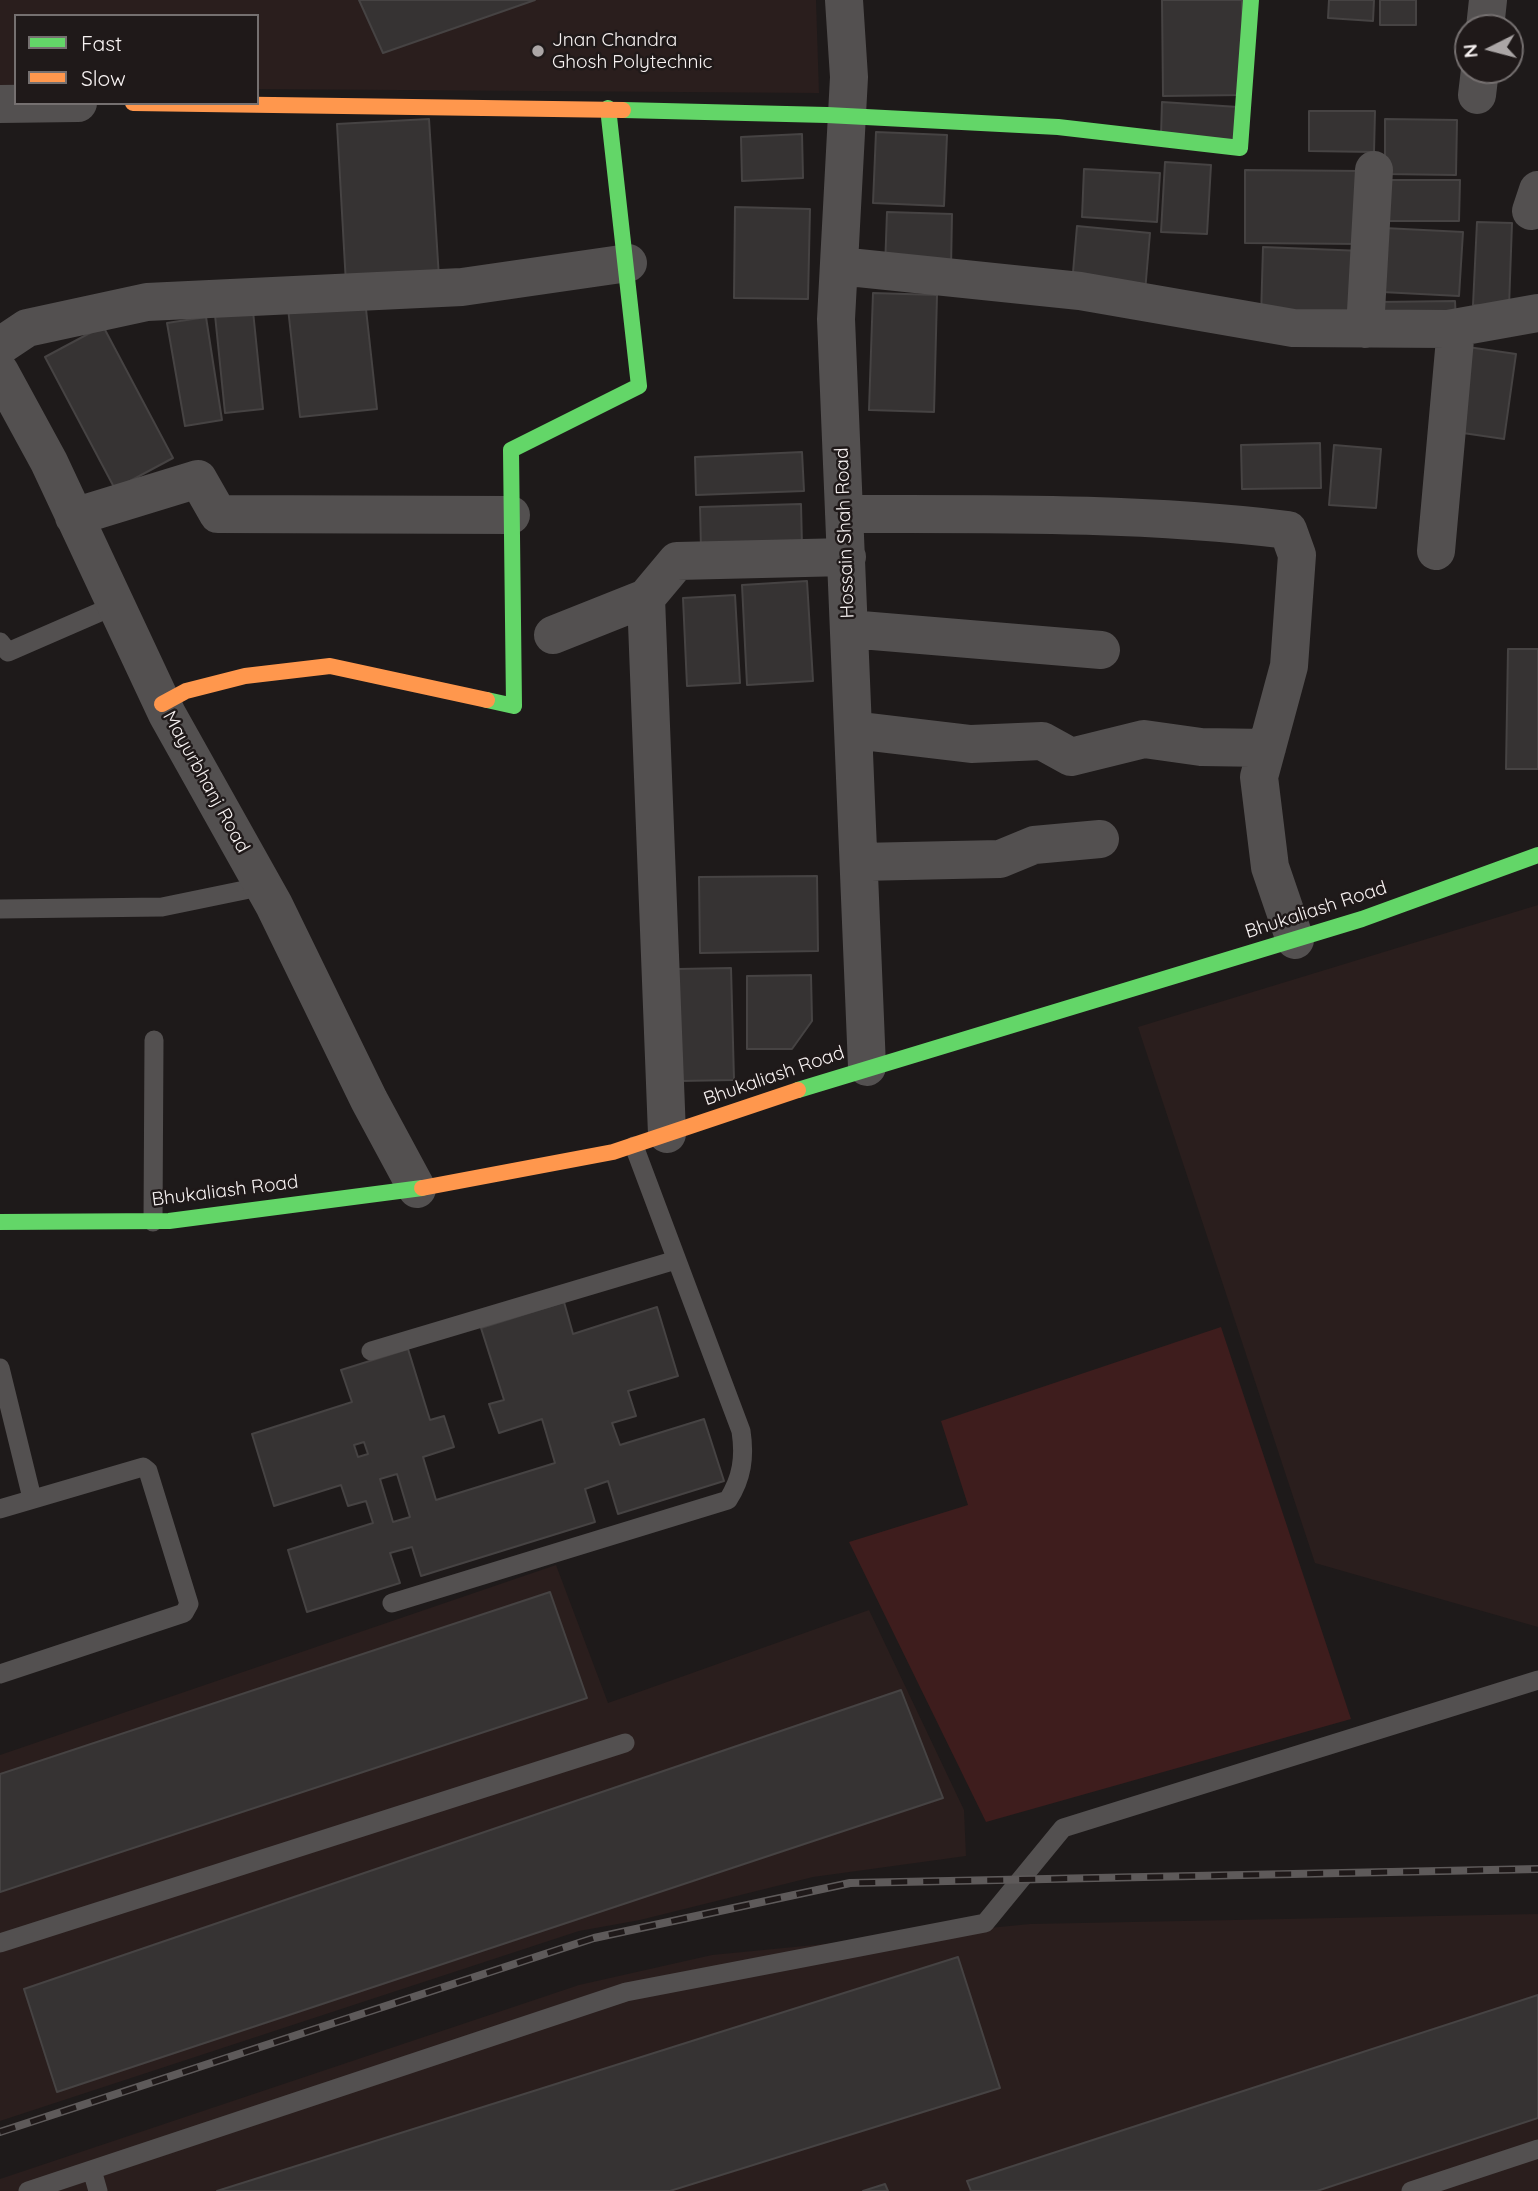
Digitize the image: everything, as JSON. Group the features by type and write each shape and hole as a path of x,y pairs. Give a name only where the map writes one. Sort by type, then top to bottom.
{"street":[{"name":"Hossain Shah Road","path":"844,0 849,77 836,320 867,1067"},
{"path":"240,105 456,109 608,108 847,114 1061,127 1240,148 1251,0"},
{"path":"162,704 186,691 245,676 330,666 514,706 511,450 639,386 628,263 608,108"},
{"path":"1365,328 1374,170"},
{"path":"0,346 27,328 147,302 462,287 628,263"},
{"path":"839,265 1080,291 1293,328 1456,328 1538,313"},
{"path":"1436,551 1456,328"},
{"name":"Mayurbhanj Road","path":"0,372 49,462 162,704 264,886 369,1100 417,1189"},
{"path":"74,517 198,479 218,514 511,515"},
{"path":"844,514 1058,513 1227,523 1288,530 1297,555 1289,666 1259,777 1270,866 1295,940"},
{"path":"553,635 646,598 677,561 847,557"},
{"path":"646,598 650,1140"},
{"path":"849,629 1101,650"},
{"path":"853,730 971,744 1042,741 1071,757 1144,739 1200,747 1267,748"},
{"path":"859,862 1000,859 1034,845 1100,839"},
{"name":"Bhukaliash Road","path":"0,1222 153,1222 417,1189 650,1140 867,1067 1362,919 1538,855"}],"lane":[{"path":"0,642 8,652 116,605"},
{"path":"0,909 162,906 264,886"},
{"path":"153,1222 154,1040"},
{"path":"392,1603 728,1500 742,1469 741,1431 676,1261 650,1140"},
{"path":"371,1351 676,1261"},
{"path":"0,1368 32,1498"},
{"path":"0,1509 144,1467 148,1471 188,1609 0,1674"},
{"path":"28,2191 626,1992 985,1923 1063,1828 1538,1680"},
{"path":"0,1943 625,1742"},
{"path":"1411,2191 1538,2149"},
{"path":"92,2170 98,2191"}],"shaded area":[{"name":"Jnan Chandra Ghosh Polytechnic","path":"0,0 816,0 819,93 259,89 259,14 14,14 14,87 0,87"},
{"path":"1538,905 1538,1627 1315,1563 1138,1027"},
{"path":"1221,1327 1351,1719 986,1822 849,1542 968,1505 941,1421"},
{"path":"556,1565 608,1703 869,1610 964,1810 966,1856 813,1877 640,1920 579,1931 0,2121 0,1755"},
{"path":"1538,1914 1538,2191 0,2191 0,2179 579,1985 712,1955 1030,1924"}],"building":[{"path":"359,0 535,0 383,53"},
{"path":"1162,0 1242,0 1243,95 1163,96"},
{"path":"1329,0 1374,0 1373,21 1328,18"},
{"path":"1380,0 1416,0 1416,25 1380,25"},
{"path":"1162,102 1238,107 1236,140 1161,136"},
{"path":"1309,111 1375,111 1374,152 1309,151"},
{"path":"429,119 439,278 346,284 337,124"},
{"path":"1385,119 1457,120 1456,175 1385,174"},
{"path":"876,132 947,135 944,206 873,203"},
{"path":"802,134 803,178 742,181 741,137"},
{"path":"1165,162 1211,165 1207,234 1161,232"},
{"path":"1084,169 1160,173 1157,222 1082,217"},
{"path":"1245,170 1363,171 1362,244 1245,243"},
{"path":"1388,180 1460,180 1459,221 1388,221"},
{"path":"735,207 810,209 808,299 734,298"},
{"path":"887,212 952,214 951,269 885,268"},
{"path":"1477,222 1512,223 1509,307 1473,305"},
{"path":"1077,226 1150,233 1145,292 1072,284"},
{"path":"1384,228 1463,232 1459,296 1382,292"},
{"path":"1263,247 1363,251 1360,323 1261,318"},
{"path":"873,293 937,295 934,412 869,410"},
{"path":"365,300 377,409 300,417 288,308"},
{"path":"1455,301 1456,322 1379,324 1379,302"},
{"path":"253,311 263,409 225,413 215,315"},
{"path":"206,317 222,420 185,426 167,323"},
{"path":"103,326 173,458 115,489 45,357"},
{"path":"1468,347 1516,354 1504,439 1456,432"},
{"path":"1320,443 1321,488 1242,489 1241,445"},
{"path":"1334,445 1381,449 1376,508 1329,505"},
{"path":"802,452 804,491 696,495 695,457"},
{"path":"801,504 802,546 701,549 700,507"},
{"path":"807,581 813,681 747,685 742,585"},
{"path":"735,595 740,683 687,686 683,598"},
{"path":"1508,649 1538,649 1538,769 1506,769"},
{"path":"817,876 818,951 700,953 699,877"},
{"path":"731,968 734,1080 680,1081 678,969"},
{"path":"811,975 812,1021 792,1049 747,1049 747,976"},
{"path":"564,1302 573,1334 657,1307 678,1376 628,1391 636,1416 612,1423 620,1445 704,1419 724,1481 618,1514 608,1481 585,1489 595,1522 421,1576 412,1547 390,1553 400,1583 307,1612 288,1550 373,1523 366,1501 348,1506 341,1485 274,1506 252,1434 352,1402 341,1370 408,1349 430,1420 444,1416 454,1447 423,1457 436,1500 555,1463 542,1419 499,1433 489,1404 504,1400 481,1328","holes":["364,1442 368,1454 358,1457 354,1445","397,1474 410,1517 393,1522 380,1479"]},
{"path":"550,1592 587,1698 0,1892 0,1774"},
{"path":"901,1690 943,1798 57,2092 24,1989"},
{"path":"958,1957 1000,2088 670,2191 217,2191"},
{"path":"1538,1995 1538,2118 1317,2191 971,2191 967,2181"},
{"path":"885,2184 888,2191 863,2191"}],"railway":[{"path":"0,2132 594,1938 850,1883 1538,1869"}],"traffic: fast":[{"path":"623,110 827,115 1058,127 1240,148 1251,0"},
{"path":"487,700 514,706 511,450 639,386 608,108"},
{"path":"798,1090 1362,919 1538,855"},
{"path":"0,1222 169,1221 422,1188"}],"traffic: slow":[{"path":"259,105 623,110"},
{"path":"162,704 186,691 245,676 330,666 487,700"},
{"path":"422,1188 613,1152 798,1090"}],"place":[{"name":"Jnan Chandra Ghosh Polytechnic","path":"538,51"}]}
